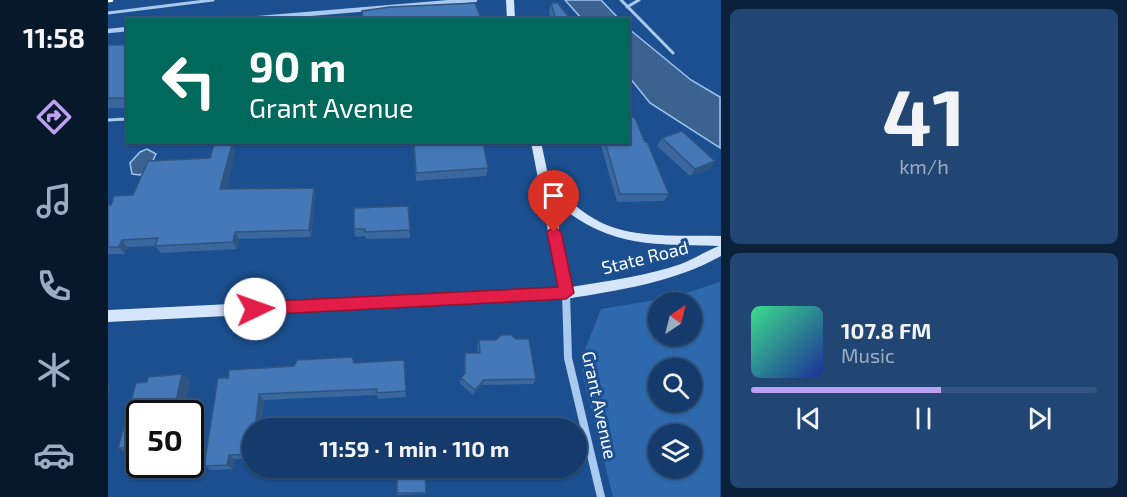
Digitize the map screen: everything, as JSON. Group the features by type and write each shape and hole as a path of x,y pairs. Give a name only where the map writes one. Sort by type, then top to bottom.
{"main road":[{"path":"510,0 511,18"},
{"name":"Grant Avenue","path":"536,144 566,293"},
{"path":"545,186 568,206 604,229 649,239 720,241"},
{"name":"State Road","path":"108,316 566,293 623,284 703,261 720,250"}],"street":[{"path":"255,18 419,2 475,0"},
{"path":"108,31 126,29"},
{"name":"Grant Avenue","path":"566,293 568,358 601,497"}],"lane":[{"path":"108,13 213,0"},
{"path":"621,0 673,53"},
{"path":"627,7 639,0"},
{"path":"309,18 310,12"},
{"path":"108,120 126,118"}],"shaded area":[{"path":"565,0 601,0 618,18 581,18"},
{"path":"630,30 691,80 720,97 720,148 650,103 630,78"},
{"path":"147,149 156,154 148,171 140,175 132,174 130,163 140,152"},
{"path":"720,282 720,497 613,497 583,377 581,360 601,309 648,301 648,346 702,346 702,292 689,292"}],"building":[{"path":"475,3 481,18 363,18 362,11 390,7"},
{"path":"551,3 558,3 569,18 555,18"},
{"path":"108,45 126,45 126,98 108,98"},
{"path":"630,116 635,118 647,142 669,194 620,194 606,144 630,144"},
{"path":"682,131 715,161 695,169 662,138"},
{"path":"232,144 220,189 314,188 309,230 235,232 233,242 155,246 158,238 122,240 119,247 108,247 108,205 111,205 114,196 133,195 148,161 210,158 214,145"},
{"path":"414,144 483,144 488,168 416,173"},
{"path":"408,206 410,230 365,232 365,229 354,229 354,208"},
{"path":"501,335 511,335 516,339 529,339 536,379 484,380 475,390 461,378 465,373 465,353 480,353 479,340 496,340"},
{"path":"352,357 354,363 404,360 406,391 377,393 377,389 259,394 256,418 242,418 242,454 229,455 227,465 204,466 218,378 228,378 229,370 294,366 297,360"},
{"path":"182,374 176,400 131,400 136,383 147,382 148,377"},
{"path":"126,419 126,448 118,448"},
{"path":"397,478 425,478 426,493 397,493"}],"railway":[{"path":"108,1 113,0"}],"route":[{"path":"255,309 566,293 554,232"}]}
